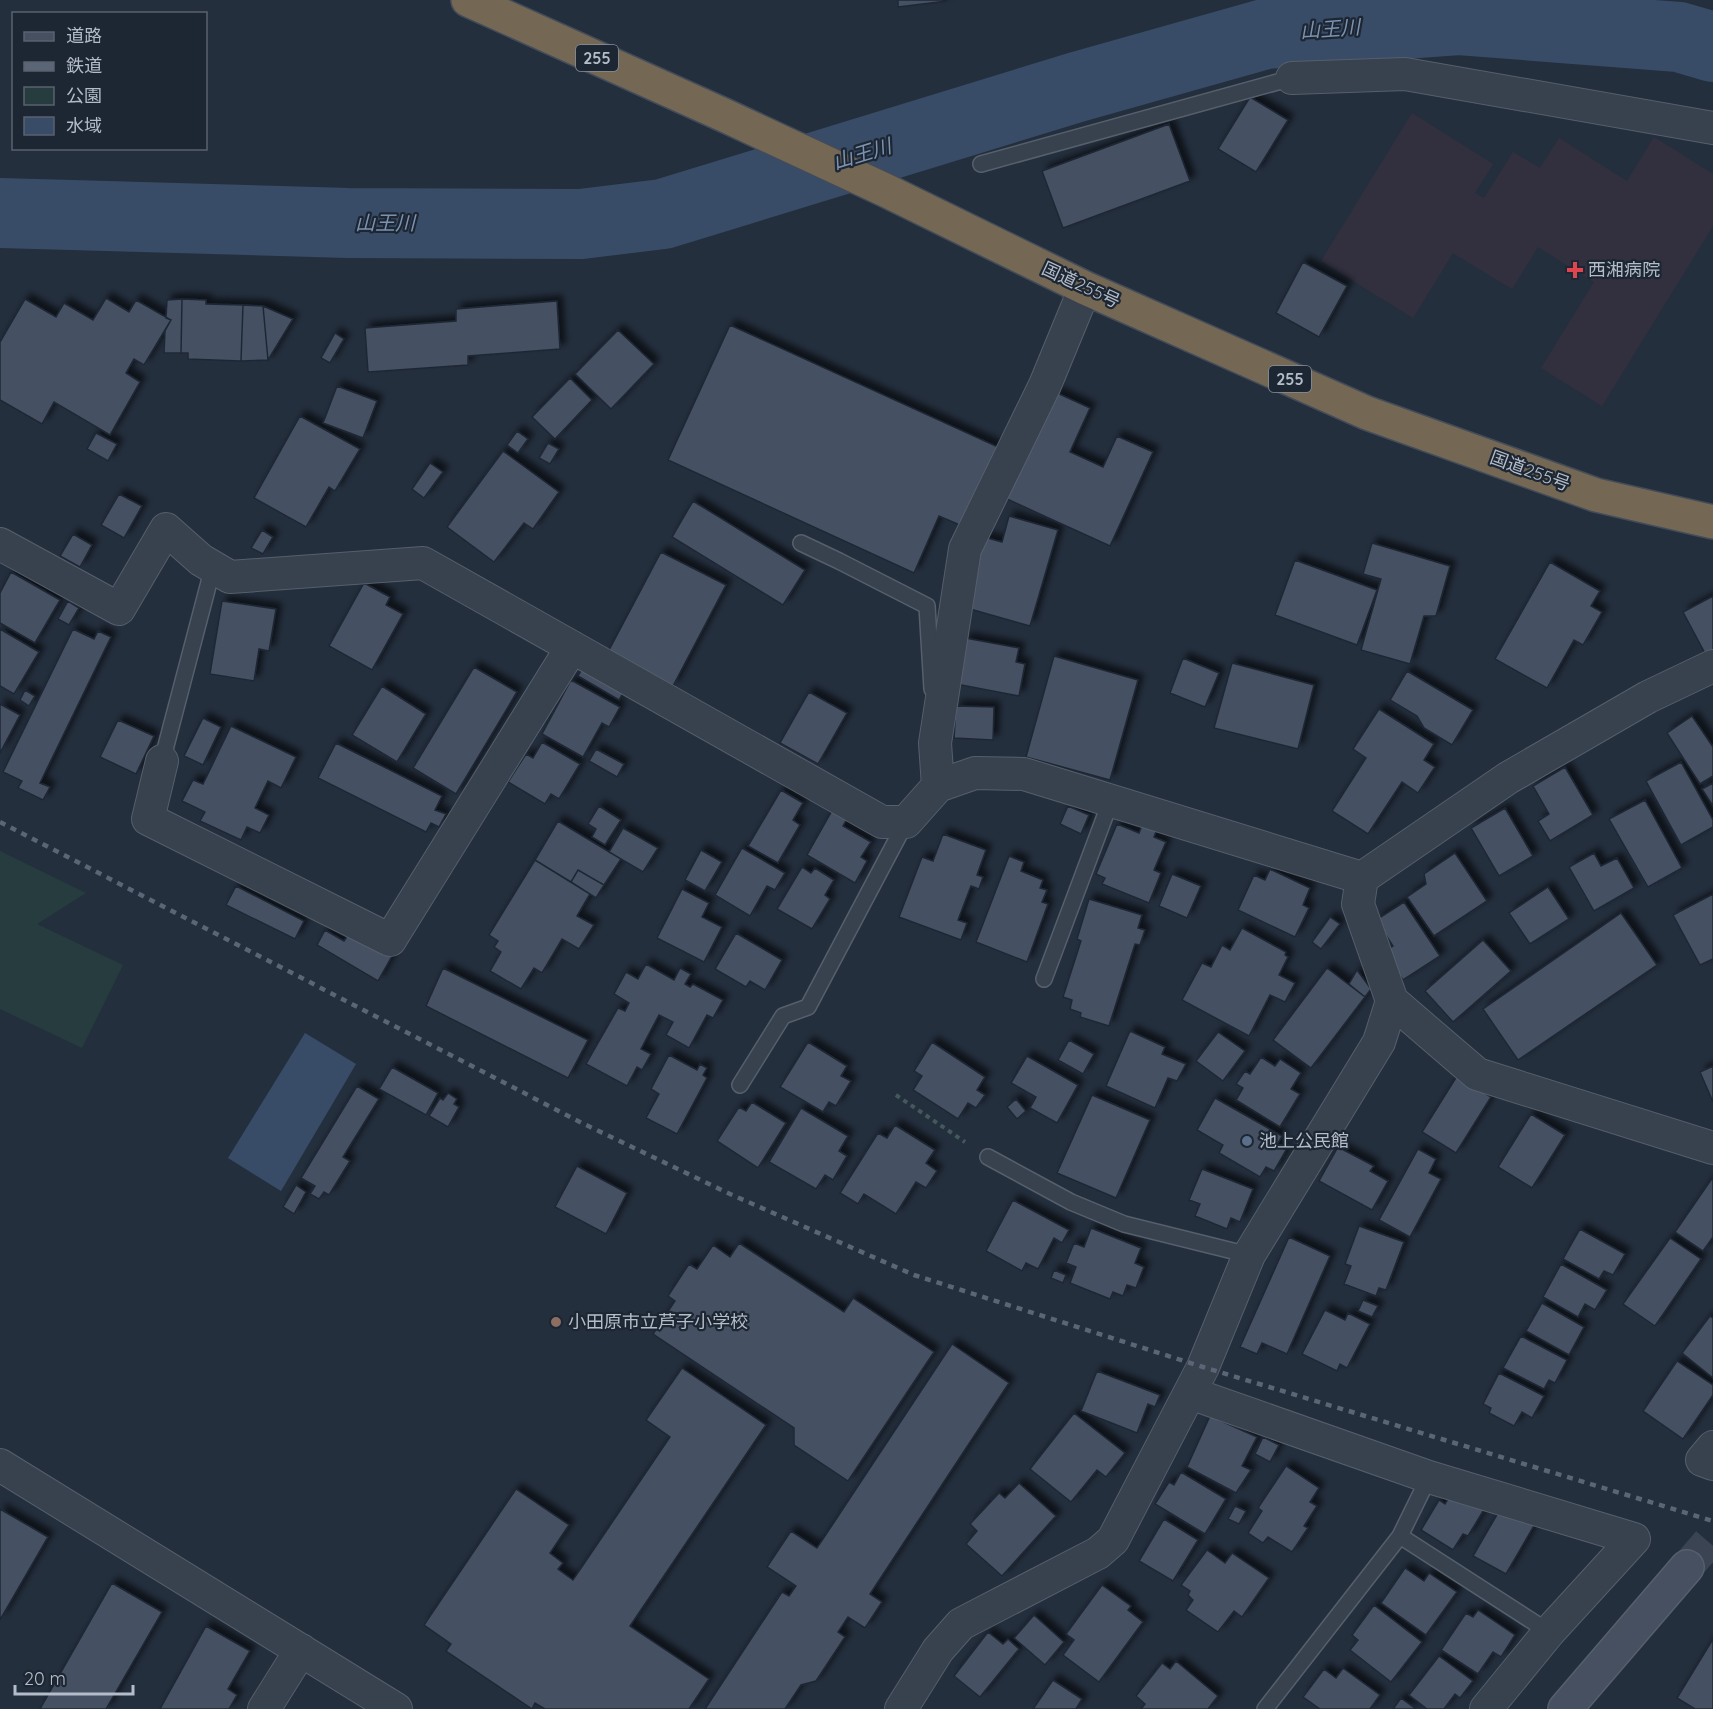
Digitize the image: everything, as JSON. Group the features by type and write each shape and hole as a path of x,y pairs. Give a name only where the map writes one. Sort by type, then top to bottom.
{"highway":[{"name":"国道255号","path":"468,0 885,190 1085,288 1367,413 1596,495 1713,522"}],"street":[{"path":"1292,78 1405,74 1713,128"},
{"path":"938,786 935,743 965,549 1045,385 1085,288"},
{"path":"1,547 119,609 166,529 207,563 230,577 423,563 882,822 906,822 938,786 975,773 1024,774 1362,878"},
{"path":"162,760 148,819 390,940 572,647"},
{"path":"1713,666 1648,697 1508,778 1362,878 1358,904 1392,1001 1477,1074 1713,1148"},
{"path":"901,1709 939,1650 961,1624 1098,1553 1113,1540 1203,1366 1249,1255 1380,1042 1392,1001"},
{"path":"1190,1393 1429,1478 1634,1539 1549,1632 1486,1709"},
{"path":"1713,1447 1702,1460 1713,1464"},
{"path":"0,1465 396,1709"},
{"path":"1565,1709 1687,1567"},
{"path":"264,1709 301,1650"}],"lane":[{"path":"981,164 1292,78"},
{"path":"801,543 927,606 935,743"},
{"path":"162,760 207,563"},
{"path":"1044,979 1112,800"},
{"path":"740,1084 783,1016 808,1007 906,822"},
{"path":"988,1157 1071,1202 1124,1224 1249,1255"},
{"path":"1265,1709 1400,1536 1429,1478"},
{"path":"1400,1536 1549,1632"}],"path":[{"path":"896,1095 988,1157"}],"shaded area":[{"path":"1412,113 1493,164 1475,193 1484,198 1513,152 1540,168 1559,138 1627,181 1654,137 1713,174 1713,226 1602,406 1541,368 1594,282 1538,247 1512,289 1453,253 1413,318 1321,261"}],"green space":[{"path":"0,851 86,893 37,924 123,965 82,1048 0,1009"}],"water":[{"path":"305,1033 356,1064 281,1191 228,1158"}],"building":[{"path":"898,0 947,0 947,1 898,7"},
{"path":"1250,97 1288,120 1256,172 1218,149"},
{"path":"1169,124 1190,181 1063,228 1042,171"},
{"path":"1303,262 1347,286 1319,337 1276,313"},
{"path":"106,298 129,312 136,300 171,320 144,365 134,359 126,373 140,382 110,435 54,402 42,424 0,400 0,342 25,299 56,317 64,303 93,320"},
{"path":"182,299 181,353 164,353 165,331 171,320 166,318 167,300"},
{"path":"182,299 206,300 206,304 243,305 241,361 188,359 188,353 181,353"},
{"path":"557,301 560,349 468,356 468,365 368,372 365,328 456,321 456,309"},
{"path":"243,305 263,306 268,360 241,361"},
{"path":"263,306 293,319 268,360"},
{"path":"730,325 998,447 962,526 939,516 914,573 668,460"},
{"path":"618,330 654,364 611,409 575,374"},
{"path":"335,333 344,339 330,363 321,358"},
{"path":"570,378 592,400 555,439 532,417"},
{"path":"337,386 377,401 363,438 323,423"},
{"path":"1055,392 1090,408 1070,452 1103,467 1117,436 1153,452 1110,546 1007,499"},
{"path":"300,416 360,449 335,491 329,487 306,527 254,498"},
{"path":"517,431 528,439 518,453 507,445"},
{"path":"96,433 117,444 108,461 87,449"},
{"path":"548,443 559,449 550,464 539,458"},
{"path":"503,451 559,492 533,529 524,523 494,562 447,527"},
{"path":"430,463 443,472 424,498 412,489"},
{"path":"119,494 142,506 124,538 101,525"},
{"path":"693,501 805,570 783,605 672,537"},
{"path":"1009,516 1058,530 1030,626 970,609 965,602 984,537 1002,542"},
{"path":"262,530 273,537 263,554 251,548"},
{"path":"73,534 92,545 80,567 60,556"},
{"path":"1372,543 1450,566 1436,616 1424,616 1410,664 1361,650 1381,579 1363,574"},
{"path":"661,552 726,585 673,686 608,652"},
{"path":"1295,560 1377,590 1357,645 1275,615"},
{"path":"1550,562 1600,591 1591,606 1602,612 1583,645 1574,640 1547,688 1495,659"},
{"path":"11,572 60,600 35,643 0,623 0,593"},
{"path":"364,583 390,597 386,605 403,614 372,670 329,646"},
{"path":"1713,596 1713,654 1707,657 1683,612"},
{"path":"68,601 79,608 69,625 58,619"},
{"path":"222,601 276,609 269,651 259,649 254,681 210,674"},
{"path":"0,629 39,652 14,694 0,686"},
{"path":"73,629 94,639 98,631 111,637 40,783 50,787 43,800 18,788 22,781 3,772"},
{"path":"965,638 1019,648 1016,662 1025,664 1019,696 956,684"},
{"path":"1054,656 1138,680 1110,780 1026,757"},
{"path":"1183,658 1219,673 1205,707 1170,693"},
{"path":"1232,663 1314,685 1298,749 1214,728"},
{"path":"474,667 517,692 456,794 413,768"},
{"path":"582,669 623,693 619,700 578,676"},
{"path":"1407,671 1473,710 1452,745 1424,728 1417,716 1390,700"},
{"path":"571,680 620,707 609,727 602,723 583,757 542,734"},
{"path":"382,686 426,714 397,762 352,735"},
{"path":"25,690 35,696 29,706 20,700"},
{"path":"809,692 847,713 818,764 780,743"},
{"path":"0,704 20,715 0,753"},
{"path":"956,706 994,707 993,740 954,738"},
{"path":"1379,709 1434,744 1424,760 1435,767 1418,793 1402,782 1368,834 1332,811 1366,758 1353,749"},
{"path":"1692,716 1713,747 1713,776 1700,784 1667,733"},
{"path":"203,718 221,727 203,765 184,756"},
{"path":"118,720 154,736 136,774 100,757"},
{"path":"231,726 296,757 281,788 268,781 255,808 269,815 260,833 247,827 241,840 200,821 205,812 182,801 193,780 203,784"},
{"path":"542,742 580,764 559,799 551,794 545,804 508,782 526,754 533,758"},
{"path":"336,743 442,796 435,810 446,814 439,827 431,823 426,832 318,778"},
{"path":"596,749 624,764 617,777 589,761"},
{"path":"1681,762 1713,820 1713,827 1681,845 1646,781"},
{"path":"1565,767 1593,815 1550,841 1538,821 1549,814 1533,786"},
{"path":"1713,783 1713,806 1702,789"},
{"path":"781,790 803,803 793,820 800,825 778,863 748,846"},
{"path":"1645,800 1682,868 1648,887 1609,819"},
{"path":"599,806 621,820 605,845 592,837 596,829 588,824"},
{"path":"1068,806 1089,815 1081,834 1060,824"},
{"path":"1505,808 1533,856 1499,876 1471,828"},
{"path":"833,809 848,817 843,826 871,842 861,857 867,861 855,883 807,855"},
{"path":"558,821 621,859 604,885 578,870 571,882 535,860"},
{"path":"1143,823 1157,829 1154,837 1166,842 1154,870 1161,873 1149,903 1102,884 1105,878 1096,874 1117,824 1139,833"},
{"path":"623,828 658,848 643,872 609,852"},
{"path":"943,834 986,850 977,875 983,877 979,889 971,886 958,920 967,923 961,940 899,917 922,857 933,861"},
{"path":"742,848 785,873 775,890 767,886 750,916 715,895"},
{"path":"701,850 722,862 705,891 685,880"},
{"path":"1455,853 1487,901 1434,936 1407,897 1426,884 1424,874"},
{"path":"1594,853 1601,866 1617,858 1634,888 1594,911 1569,867"},
{"path":"1009,856 1024,862 1021,871 1043,880 1040,888 1047,890 1042,902 1048,904 1027,962 976,942"},
{"path":"535,860 590,894 577,916 594,925 579,949 562,939 542,973 534,968 521,989 490,971 501,952 494,947 498,941 489,935"},
{"path":"802,867 811,873 815,868 834,880 825,895 830,899 812,929 777,909"},
{"path":"1270,869 1310,888 1303,905 1309,908 1295,937 1238,910 1254,875 1265,880"},
{"path":"578,870 604,885 596,898 571,882"},
{"path":"1172,874 1201,886 1187,918 1159,906"},
{"path":"236,886 304,921 295,939 226,905"},
{"path":"1548,887 1569,919 1530,944 1509,913"},
{"path":"682,889 709,903 702,917 722,927 704,962 657,938"},
{"path":"1713,894 1713,959 1700,965 1673,915"},
{"path":"1089,899 1142,915 1138,928 1145,930 1140,945 1135,944 1109,1026 1080,1017 1081,1013 1070,1009 1072,1000 1063,997 1081,941 1077,939"},
{"path":"1404,902 1440,956 1403,980 1384,952 1393,946 1376,920"},
{"path":"1621,913 1657,965 1518,1060 1483,1009"},
{"path":"1330,917 1340,924 1321,949 1312,942"},
{"path":"1242,928 1286,952 1285,955 1288,957 1279,975 1295,983 1285,1002 1270,995 1249,1036 1182,1000 1202,963 1211,967 1222,945 1230,950"},
{"path":"325,930 344,941 350,932 392,956 378,981 317,945"},
{"path":"736,933 782,960 765,990 750,981 746,987 715,969"},
{"path":"1483,940 1511,971 1453,1022 1425,991"},
{"path":"646,964 674,980 680,968 691,974 685,984 690,987 693,984 723,1000 713,1018 707,1015 689,1048 666,1035 673,1022 659,1015 641,1049 651,1054 642,1070 637,1067 627,1086 586,1064 618,1008 625,1011 629,1003 614,994 626,972 638,979"},
{"path":"443,968 588,1040 568,1078 426,1006"},
{"path":"1327,968 1365,997 1311,1068 1273,1040"},
{"path":"1357,970 1371,989 1365,997 1349,984"},
{"path":"1130,1031 1165,1047 1162,1054 1186,1064 1177,1081 1168,1078 1155,1108 1106,1086"},
{"path":"1218,1032 1245,1051 1223,1081 1196,1061"},
{"path":"1069,1040 1094,1054 1083,1074 1058,1060"},
{"path":"808,1042 847,1066 841,1076 851,1081 836,1106 829,1102 823,1112 780,1087"},
{"path":"932,1042 985,1077 977,1090 985,1095 976,1108 968,1103 958,1119 913,1090 922,1076 914,1071"},
{"path":"669,1055 697,1070 700,1064 707,1068 703,1075 707,1078 677,1134 646,1118 659,1094 651,1089"},
{"path":"1027,1056 1078,1085 1057,1123 1030,1108 1036,1097 1011,1083"},
{"path":"1261,1057 1275,1066 1280,1059 1301,1073 1291,1089 1300,1094 1280,1127 1236,1100 1243,1088 1236,1084 1245,1071 1250,1074"},
{"path":"1713,1066 1713,1102 1700,1072"},
{"path":"392,1067 438,1093 426,1115 379,1089"},
{"path":"1457,1076 1491,1097 1456,1153 1422,1132"},
{"path":"357,1086 379,1099 343,1157 350,1161 329,1195 324,1192 319,1199 310,1194 315,1186 301,1178"},
{"path":"448,1093 457,1099 454,1104 459,1107 448,1127 429,1116 440,1098 443,1100"},
{"path":"1092,1095 1150,1120 1116,1198 1057,1173"},
{"name":"池上公民館","path":"1215,1098 1282,1136 1277,1145 1286,1150 1274,1171 1266,1167 1260,1177 1219,1153 1223,1145 1197,1130"},
{"path":"1016,1099 1026,1111 1017,1119 1007,1107"},
{"path":"752,1102 786,1123 758,1168 717,1141 739,1107 746,1111"},
{"path":"801,1108 848,1136 839,1151 847,1156 833,1180 825,1175 816,1189 769,1162"},
{"path":"1531,1114 1565,1135 1532,1188 1498,1167"},
{"path":"895,1125 935,1150 926,1163 937,1171 926,1188 916,1182 896,1214 864,1194 858,1204 840,1193 878,1133 887,1138"},
{"path":"1338,1147 1374,1166 1370,1171 1388,1181 1372,1210 1319,1181"},
{"path":"1418,1149 1436,1159 1429,1173 1441,1179 1410,1237 1379,1220"},
{"path":"577,1166 627,1193 606,1234 555,1207"},
{"path":"1202,1169 1253,1189 1240,1222 1231,1218 1227,1229 1195,1216 1200,1204 1189,1200"},
{"path":"1713,1177 1713,1237 1703,1251 1675,1232"},
{"path":"296,1185 306,1192 294,1214 283,1207"},
{"path":"1013,1200 1069,1230 1062,1243 1054,1238 1038,1269 1026,1263 1022,1271 986,1251"},
{"path":"1359,1226 1404,1242 1386,1290 1379,1288 1376,1296 1344,1284 1351,1266 1345,1264"},
{"path":"1091,1228 1141,1248 1135,1263 1144,1267 1136,1288 1127,1285 1123,1296 1113,1292 1110,1299 1070,1283 1076,1267 1066,1263 1074,1243 1084,1247"},
{"path":"1580,1229 1625,1254 1613,1275 1604,1271 1599,1279 1563,1259"},
{"path":"1289,1237 1330,1256 1287,1354 1262,1343 1257,1354 1240,1347"},
{"path":"1670,1238 1701,1259 1655,1326 1623,1304"},
{"path":"739,1243 844,1312 853,1298 934,1352 848,1481 794,1445 794,1428 653,1334 675,1301 668,1296 689,1264 697,1269 713,1245 730,1257"},
{"path":"1561,1264 1607,1290 1595,1310 1585,1304 1578,1317 1543,1297"},
{"path":"1054,1270 1066,1275 1063,1283 1051,1278"},
{"path":"1363,1300 1378,1306 1372,1317 1358,1311"},
{"path":"1542,1303 1584,1327 1569,1355 1526,1331"},
{"path":"1325,1310 1345,1320 1348,1313 1370,1324 1347,1368 1340,1364 1337,1371 1302,1354"},
{"path":"1710,1316 1713,1318 1713,1378 1682,1353"},
{"path":"1521,1336 1567,1360 1555,1383 1549,1380 1544,1389 1503,1368"},
{"path":"952,1344 1009,1383 870,1594 882,1602 865,1628 848,1617 838,1632 845,1637 816,1681 801,1685 785,1709 705,1709 782,1592 789,1596 796,1586 767,1567 791,1531 817,1548"},
{"path":"1677,1361 1713,1385 1713,1395 1683,1439 1643,1411"},
{"path":"682,1368 766,1425 630,1626 709,1679 689,1709 545,1709 535,1703 532,1709 446,1651 451,1644 424,1625 516,1489 569,1525 550,1553 563,1563 558,1569 573,1580 670,1437 646,1420"},
{"path":"1097,1371 1160,1395 1155,1407 1148,1404 1137,1433 1081,1411"},
{"path":"1499,1373 1544,1396 1532,1418 1522,1412 1514,1426 1489,1413 1491,1408 1483,1404"},
{"path":"1074,1413 1125,1453 1106,1477 1097,1470 1071,1502 1030,1469"},
{"path":"1210,1416 1257,1437 1242,1466 1251,1470 1236,1493 1187,1467"},
{"path":"1263,1437 1279,1445 1270,1462 1255,1454"},
{"path":"1286,1466 1319,1488 1310,1502 1317,1506 1304,1526 1308,1528 1292,1552 1268,1537 1263,1543 1248,1533 1262,1511 1258,1508"},
{"path":"1181,1472 1226,1499 1205,1534 1155,1504 1169,1482 1174,1485"},
{"path":"1019,1483 1056,1516 1002,1576 966,1544 977,1531 970,1524 999,1493 1005,1498"},
{"path":"1454,1489 1485,1508 1468,1536 1463,1534 1453,1550 1421,1530 1439,1500 1445,1504"},
{"path":"1235,1506 1246,1511 1239,1524 1228,1519"},
{"path":"1502,1506 1535,1524 1506,1574 1473,1556"},
{"path":"0,1509 48,1537 0,1620"},
{"path":"1164,1519 1198,1540 1173,1581 1139,1561"},
{"path":"1207,1550 1225,1563 1232,1553 1269,1578 1242,1617 1234,1611 1218,1632 1186,1610 1193,1600 1188,1595 1190,1591 1181,1585"},
{"path":"1405,1568 1424,1581 1429,1573 1457,1592 1426,1635 1381,1603"},
{"path":"112,1583 162,1612 106,1709 40,1709"},
{"path":"1102,1585 1131,1606 1128,1610 1143,1622 1099,1682 1063,1655 1074,1640 1066,1634"},
{"path":"1374,1605 1422,1642 1391,1682 1350,1650 1358,1640 1352,1635"},
{"path":"1478,1610 1515,1635 1501,1657 1493,1652 1478,1674 1441,1650 1466,1613 1473,1617"},
{"path":"1034,1615 1064,1642 1045,1665 1014,1638"},
{"path":"206,1626 250,1651 228,1689 237,1695 229,1709 160,1709"},
{"path":"988,1632 1003,1644 1008,1639 1019,1649 980,1697 954,1676"},
{"path":"1713,1639 1713,1709 1695,1709 1677,1698"},
{"path":"1439,1656 1473,1681 1460,1698 1455,1694 1444,1709 1427,1709 1409,1695"},
{"path":"1176,1661 1218,1696 1208,1709 1141,1709 1145,1704 1136,1696 1162,1663 1170,1669"},
{"path":"1343,1668 1380,1695 1370,1709 1320,1709 1303,1697 1324,1669 1336,1678"},
{"path":"1053,1680 1082,1699 1076,1709 1033,1709"},
{"path":"1401,1698 1416,1709 1393,1709"}],"waterway":[{"name":"山王川","path":"0,213 348,223 581,224 663,214 1077,87 1265,34 1459,20 1679,37 1713,47"}],"tunnel":[{"path":"1687,1567 1713,1537"}],"railway":[{"path":"0,822 582,1123 730,1194 914,1275 1203,1367 1713,1521"}],"place":[{"name":"西湘病院","path":"1575,270"},
{"name":"池上公民館","path":"1247,1141"},
{"name":"小田原市立芦子小学校","path":"556,1322"}]}
